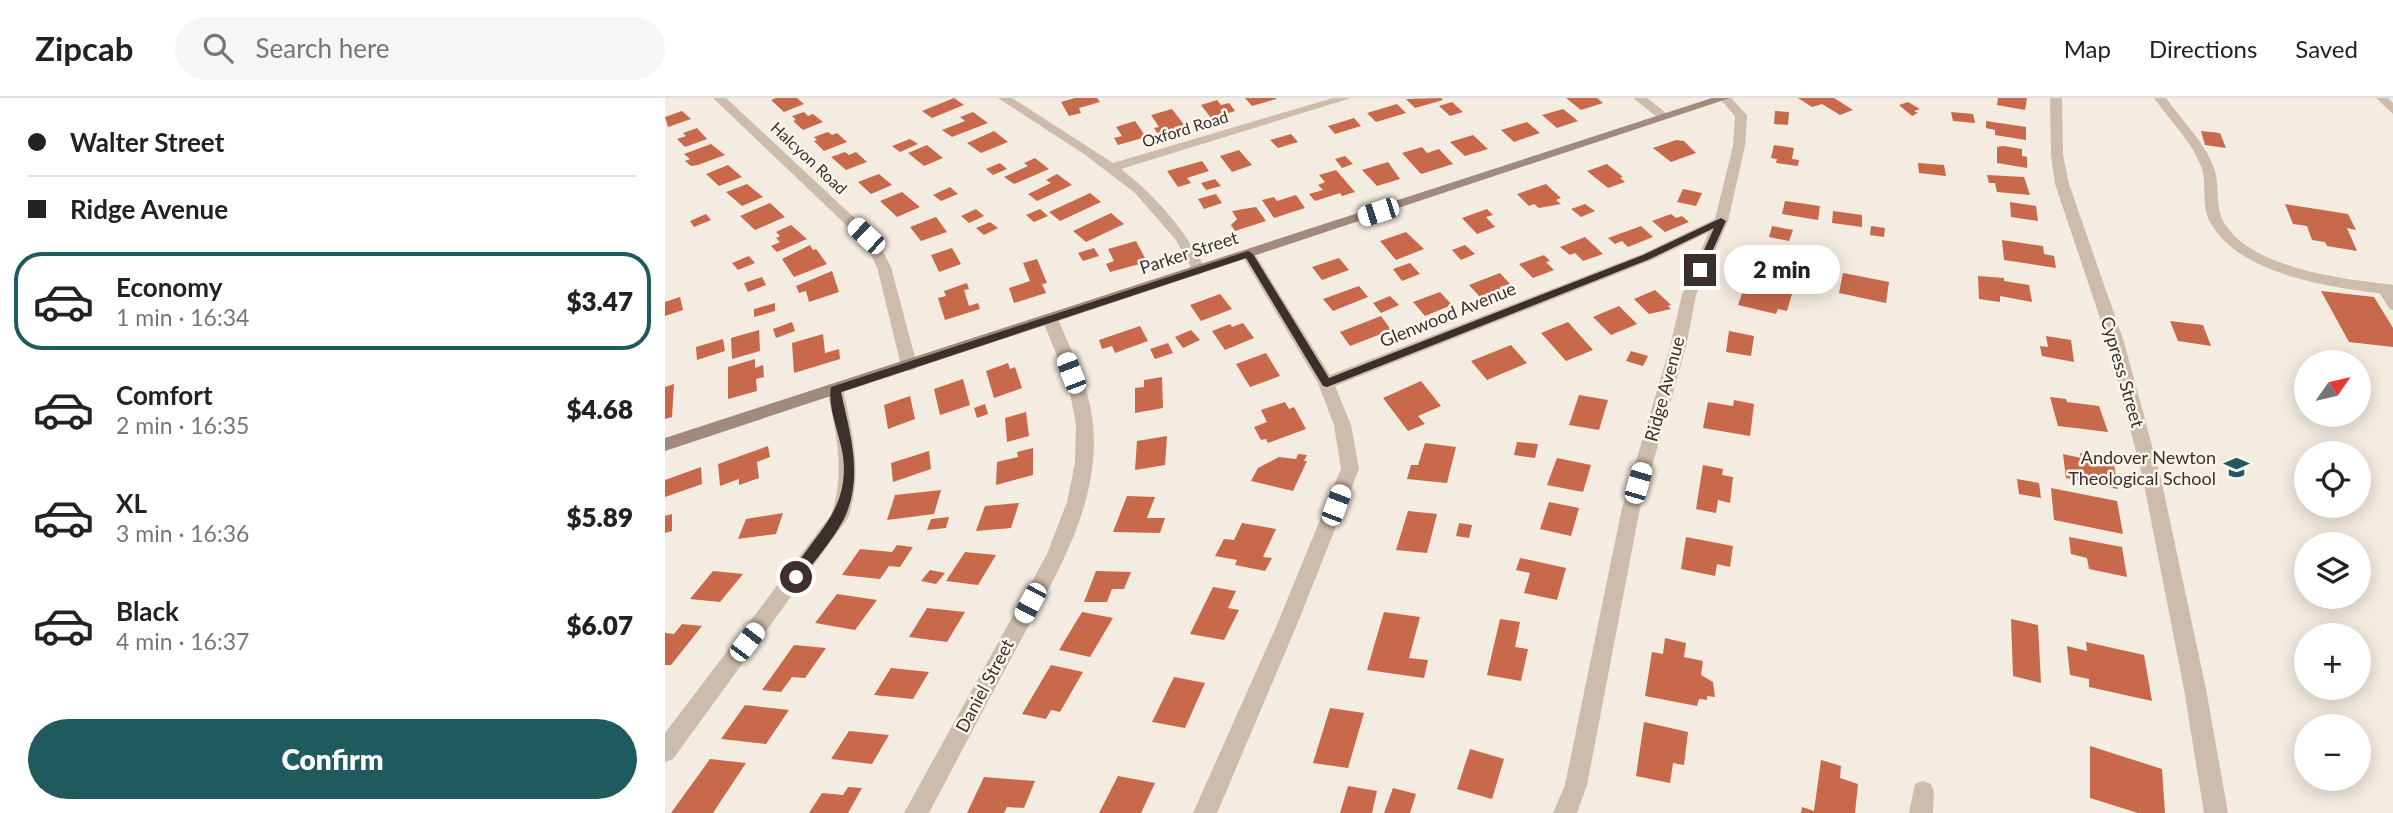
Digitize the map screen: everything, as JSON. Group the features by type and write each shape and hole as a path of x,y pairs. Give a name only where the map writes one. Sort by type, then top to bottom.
{"main road":[{"name":"Parker Street","path":"665,445 1725,98"}],"street":[{"name":"Halcyon Road","path":"719,98 871,241 884,267 909,365"},
{"name":"Oxford Road","path":"1114,167 1345,98"},
{"path":"1639,98 1665,117"},
{"name":"Ridge Avenue","path":"1565,813 1576,785 1631,508 1678,346 1689,295 1721,221 1739,146 1741,115 1725,98"},
{"name":"Cypress Street","path":"2056,98 2057,155 2062,184 2116,342 2154,488 2195,689 2216,813"},
{"path":"2159,98 2205,163 2210,177 2210,198 2215,217 2231,240 2259,257 2302,274 2328,281 2388,289"},
{"path":"2382,98 2393,110"},
{"path":"1010,99 1114,167 1164,212 1199,270"},
{"name":"Glenwood Avenue","path":"1327,383 1647,257 1721,221"},
{"path":"1205,813 1286,627 1350,468 1349,445 1342,418 1327,383 1248,254"},
{"name":"Daniel Street","path":"916,813 1055,557 1078,496 1084,460 1084,416 1079,392 1051,319"},
{"path":"665,751 842,511 848,491 850,468 835,390"}],"lane":[{"path":"2388,289 2393,305"}],"building":[{"path":"797,98 804,104 784,112 771,100"},
{"path":"954,98 964,105 932,118 922,111"},
{"path":"1075,98 1097,98 1100,102 1079,108 1081,113 1069,116 1061,102"},
{"path":"1245,98 1276,98 1276,99 1252,106"},
{"path":"1566,98 1597,98 1603,103 1581,110"},
{"path":"1798,98 1834,98 1853,110 1840,115 1822,104 1812,107"},
{"path":"1998,98 2027,98 2025,110 1997,105"},
{"path":"1406,99 1443,100 1415,108"},
{"path":"1217,100 1221,105 1229,103 1235,111 1211,118 1201,105"},
{"path":"1452,102 1463,112 1450,116 1439,106"},
{"path":"1908,102 1920,109 1914,111 1918,113 1912,116 1899,105"},
{"path":"1397,104 1406,113 1376,122 1367,113"},
{"path":"1172,109 1185,126 1158,134 1154,128 1159,127 1151,115"},
{"path":"1563,109 1578,121 1557,128 1542,115"},
{"path":"682,111 691,119 668,127 665,117"},
{"path":"1775,111 1789,112 1788,125 1774,124"},
{"path":"804,112 808,116 813,114 823,122 803,130 793,121 796,120 792,116"},
{"path":"973,112 988,123 952,137 942,130 965,121 960,117"},
{"path":"1951,112 1973,114 1975,123 1953,121"},
{"path":"1354,118 1361,126 1335,134 1328,126"},
{"path":"1135,121 1146,137 1118,145 1114,138 1122,136 1116,127"},
{"path":"1986,121 2026,127 2026,140 1995,135 1995,130 1986,128"},
{"path":"1527,122 1540,133 1514,142 1501,130"},
{"path":"697,128 707,139 685,147 677,139 686,136 683,133"},
{"path":"994,131 1008,142 981,153 967,143"},
{"path":"2201,131 2220,133 2226,148 2205,145"},
{"path":"828,132 832,135 837,133 847,142 824,151 814,141 817,140 814,137"},
{"path":"1291,134 1298,142 1278,148 1270,140"},
{"path":"1473,135 1488,149 1465,156 1450,142"},
{"path":"910,139 918,144 900,152 892,146"},
{"path":"1676,140 1684,141 1696,153 1671,162 1653,148"},
{"path":"711,144 725,155 698,165 691,166 685,161 690,159 684,154"},
{"path":"927,145 943,158 924,166 908,153"},
{"path":"1774,145 1794,148 1792,159 1799,160 1798,166 1776,163 1777,159 1771,158"},
{"path":"1422,147 1427,153 1439,149 1453,164 1421,174 1402,153"},
{"path":"1997,147 2022,149 2022,156 2027,157 2027,168 1997,163"},
{"path":"1239,150 1252,165 1232,172 1220,156"},
{"path":"845,152 849,155 856,152 867,162 846,170 831,157"},
{"path":"1345,156 1353,164 1342,168 1335,159"},
{"path":"1035,158 1049,169 1014,184 1004,177 1028,166 1024,163"},
{"path":"1202,161 1209,171 1187,178 1191,183 1178,187 1167,171"},
{"path":"1388,162 1400,179 1377,186 1362,170"},
{"path":"1000,163 1007,169 993,175 986,169"},
{"path":"1918,163 1944,165 1946,176 1919,173"},
{"path":"1607,164 1623,177 1620,178 1625,182 1608,188 1587,171"},
{"path":"728,165 742,177 719,186 706,174"},
{"path":"1336,170 1355,192 1342,196 1340,193 1315,201 1309,194 1323,190 1318,185 1325,182 1319,175"},
{"path":"879,174 892,185 871,194 858,182"},
{"path":"1057,174 1072,185 1037,201 1028,194 1051,183 1046,180"},
{"path":"1987,175 2024,177 2030,195 1997,192 1995,183 1989,183"},
{"path":"1215,179 1221,186 1206,190 1201,183"},
{"path":"747,184 763,197 742,206 726,192"},
{"path":"1546,184 1561,198 1556,200 1561,204 1539,208 1534,204 1529,206 1517,194"},
{"path":"950,187 958,194 941,201 933,195"},
{"path":"1683,189 1702,193 1696,206 1677,202"},
{"path":"902,192 920,207 897,217 880,201"},
{"path":"1090,193 1101,202 1060,221 1049,212"},
{"path":"1216,194 1222,203 1204,209 1198,199"},
{"path":"1296,195 1305,208 1274,218 1262,200 1274,197 1277,201"},
{"path":"1785,201 1820,206 1818,220 1782,214"},
{"path":"2010,202 2036,206 2038,221 2011,217"},
{"path":"770,203 785,217 755,230 740,216"},
{"path":"1585,204 1595,211 1581,217 1571,209"},
{"path":"2285,204 2348,214 2356,230 2347,228 2357,251 2327,246 2325,242 2312,240 2307,226 2293,224"},
{"path":"1256,207 1266,221 1235,231 1231,225 1237,219 1232,211"},
{"path":"976,209 984,216 969,223 961,216"},
{"path":"1040,209 1048,216 1034,222 1026,215"},
{"path":"1487,209 1493,215 1486,217 1495,227 1477,234 1462,218"},
{"path":"1833,211 1862,215 1862,227 1832,223"},
{"path":"1111,213 1124,224 1086,242 1073,231"},
{"path":"706,214 711,220 694,227 690,221"},
{"path":"1671,214 1676,218 1682,216 1689,222 1665,232 1652,221"},
{"path":"936,217 947,232 921,241 910,227"},
{"path":"990,222 998,228 984,235 976,228"},
{"path":"791,225 807,239 777,252 771,246 780,242 776,238 780,236 776,232"},
{"path":"1641,226 1653,237 1628,247 1622,241 1615,244 1608,238"},
{"path":"1772,226 1793,230 1789,241 1769,237"},
{"path":"1871,226 1885,228 1884,237 1870,235"},
{"path":"1406,232 1424,249 1396,260 1380,241"},
{"path":"1585,237 1603,254 1583,261 1575,253 1570,255 1560,247"},
{"path":"2002,240 2043,246 2044,254 2054,256 2056,268 2004,260"},
{"path":"1136,241 1147,262 1110,272 1106,264 1114,261 1108,249"},
{"path":"810,245 827,264 794,277 782,259"},
{"path":"1465,245 1475,254 1461,260 1452,250"},
{"path":"1767,247 1806,259 1803,266 1811,268 1808,277 1759,264"},
{"path":"952,248 961,264 939,272 931,255"},
{"path":"1094,248 1099,256 1083,261 1078,253"},
{"path":"1544,255 1550,261 1546,262 1554,270 1533,278 1519,264"},
{"path":"749,256 755,263 738,270 732,263"},
{"path":"1339,258 1349,270 1322,280 1312,267"},
{"path":"1037,259 1047,283 1042,284 1046,293 1014,303 1009,288 1030,281 1023,263"},
{"path":"1410,263 1420,274 1402,281 1393,269"},
{"path":"832,271 839,292 809,302 806,291 799,293 796,286"},
{"path":"1500,273 1510,284 1500,287 1504,292 1486,299 1483,295 1480,297 1469,285"},
{"path":"1843,273 1889,282 1886,303 1839,293"},
{"path":"1978,276 2004,278 2004,281 2029,285 2032,302 2000,296 2000,302 1979,299"},
{"path":"762,277 766,285 748,292 744,283"},
{"path":"967,283 969,289 964,290 969,306 978,303 980,309 945,320 938,298 946,296 944,291"},
{"path":"1745,285 1792,294 1787,311 1778,309 1776,314 1738,305"},
{"path":"1359,286 1368,297 1333,311 1323,299"},
{"path":"1655,290 1671,305 1668,306 1671,309 1649,314 1634,299"},
{"path":"2321,291 2374,297 2393,328 2393,347 2349,342"},
{"path":"1440,292 1452,305 1425,316 1413,302"},
{"path":"1220,294 1232,309 1201,321 1190,305"},
{"path":"1390,296 1399,305 1381,313 1373,303"},
{"path":"680,297 683,310 665,316 665,302"},
{"path":"775,303 775,311 754,317 754,309"},
{"path":"1619,306 1637,324 1611,335 1593,317"},
{"path":"1381,316 1391,330 1350,346 1340,332"},
{"path":"2170,321 2203,325 2211,346 2178,341"},
{"path":"792,322 795,331 776,338 773,329"},
{"path":"1568,322 1593,350 1566,361 1541,333"},
{"path":"1243,323 1254,338 1225,350 1212,331 1230,324 1232,327"},
{"path":"1140,326 1148,341 1115,353 1112,346 1102,349 1099,340"},
{"path":"759,330 760,351 732,359 731,338"},
{"path":"1191,330 1200,340 1183,348 1175,337"},
{"path":"1729,331 1754,336 1751,356 1726,352"},
{"path":"823,334 825,353 839,349 840,359 794,373 792,343"},
{"path":"2046,336 2071,340 2074,362 2042,356 2040,346 2048,347"},
{"path":"723,339 725,351 697,360 696,347"},
{"path":"1168,343 1173,353 1155,359 1150,349"},
{"path":"1511,345 1527,363 1487,380 1471,361"},
{"path":"1631,351 1648,356 1643,366 1626,361"},
{"path":"1266,353 1280,376 1250,387 1236,364"},
{"path":"755,359 755,368 763,365 764,377 756,379 757,391 728,399 728,367"},
{"path":"1008,363 1010,369 1015,367 1022,388 994,398 986,371"},
{"path":"1162,377 1163,408 1135,413 1135,388 1144,387 1144,380"},
{"path":"963,379 970,405 940,415 934,389"},
{"path":"1421,381 1441,406 1418,416 1425,424 1408,431 1383,398"},
{"path":"674,384 672,417 665,419 665,387"},
{"path":"1579,395 1608,400 1599,430 1569,425"},
{"path":"910,396 915,419 888,429 884,405"},
{"path":"2050,397 2099,406 2108,432 2058,426"},
{"path":"1734,400 1754,404 1750,436 1703,428 1708,402 1733,406"},
{"path":"1285,402 1289,409 1294,407 1306,429 1268,443 1266,439 1261,440 1254,427 1267,422 1261,410"},
{"path":"985,404 988,414 977,418 974,408"},
{"path":"1026,412 1029,436 1007,442 1005,418"},
{"path":"1167,436 1165,465 1135,470 1137,441"},
{"path":"1517,442 1538,444 1535,458 1514,455"},
{"path":"1425,443 1456,447 1447,483 1407,479 1411,465 1418,465"},
{"path":"768,446 770,457 757,462 759,478 739,485 739,479 720,486 718,464"},
{"path":"1033,448 1033,475 996,485 997,462 1018,457 1017,452"},
{"path":"929,451 931,469 893,482 891,463"},
{"path":"2080,453 2113,459 2118,489 2066,478 2063,454 2081,458"},
{"path":"1298,454 1307,455 1304,461 1307,461 1293,491 1251,481 1258,468 1279,457 1296,459"},
{"path":"1557,458 1591,465 1583,492 1547,485"},
{"path":"1703,465 1723,469 1722,475 1733,477 1730,503 1718,500 1716,513 1696,509"},
{"path":"701,467 702,484 665,497 665,480"},
{"path":"2017,479 2039,483 2041,498 2019,494"},
{"path":"2051,488 2117,501 2123,534 2054,520"},
{"path":"941,490 934,514 887,520 895,495"},
{"path":"1127,496 1155,497 1147,518 1165,518 1160,533 1113,532"},
{"path":"1549,502 1579,508 1571,536 1540,529"},
{"path":"1019,503 1011,528 976,531 985,506"},
{"path":"1408,511 1437,514 1427,553 1396,550"},
{"path":"783,513 776,534 738,539 746,519"},
{"path":"672,514 672,531 665,533 665,516"},
{"path":"949,517 946,528 927,530 931,519"},
{"path":"1242,523 1276,529 1263,557 1272,558 1265,571 1235,565 1237,560 1215,556 1224,539 1234,540"},
{"path":"1459,523 1472,525 1469,538 1456,536"},
{"path":"1686,537 1733,546 1730,567 1717,564 1715,576 1681,569"},
{"path":"2069,537 2122,547 2127,577 2089,569 2087,558 2071,554"},
{"path":"897,545 913,547 900,567 889,566 880,579 842,575 860,549 892,552"},
{"path":"965,552 996,555 978,585 946,581"},
{"path":"1520,558 1566,568 1557,600 1524,593 1530,573 1516,570"},
{"path":"930,570 945,573 936,584 921,581"},
{"path":"713,571 743,574 720,602 690,599"},
{"path":"1096,571 1131,572 1124,589 1112,589 1107,602 1084,602"},
{"path":"1213,587 1236,591 1228,608 1239,610 1224,640 1190,634"},
{"path":"837,594 877,600 855,630 815,623"},
{"path":"927,608 965,612 947,642 909,637"},
{"path":"1082,612 1113,618 1090,657 1059,650"},
{"path":"1384,612 1420,617 1409,658 1428,660 1424,678 1367,670"},
{"path":"1500,619 1520,622 1515,647 1528,649 1521,681 1487,675"},
{"path":"2011,619 2038,625 2041,683 2013,676"},
{"path":"682,624 702,626 671,665 665,665 665,633 674,634"},
{"path":"1665,638 1686,643 1684,657 1703,661 1701,675 1713,682 1715,697 1699,699 1697,706 1645,696 1652,652 1663,654"},
{"path":"2086,642 2144,655 2152,701 2089,687 2089,679 2070,675 2067,646 2087,651"},
{"path":"794,645 826,648 805,678 792,677 781,692 762,690"},
{"path":"1051,665 1083,672 1060,712 1051,710 1046,719 1022,714"},
{"path":"891,668 929,672 913,699 874,695"},
{"path":"1174,677 1205,683 1185,728 1152,722"},
{"path":"745,705 789,710 766,744 721,739"},
{"path":"1330,708 1364,713 1348,768 1313,763"},
{"path":"1644,722 1688,732 1684,765 1673,763 1670,783 1636,776"},
{"path":"849,731 889,735 872,764 831,759"},
{"path":"2090,746 2162,769 2165,813 2138,813 2090,798"},
{"path":"1470,749 1504,759 1492,799 1457,789"},
{"path":"710,759 746,763 713,813 671,813"},
{"path":"1821,760 1841,766 1840,778 1858,784 1855,813 1801,813 1802,807 1814,811"},
{"path":"1118,776 1155,783 1141,813 1099,813"},
{"path":"984,777 1035,781 1024,808 1007,807 1004,813 967,813"},
{"path":"1348,786 1377,791 1372,813 1340,813"},
{"path":"848,787 862,788 848,813 809,813 822,793 843,795"},
{"path":"1393,788 1416,794 1410,813 1384,813"}],"place":[{"name":"Andover Newton Theological School","path":"2236,468"}],"route":[{"path":"796,577 838,518 848,491 849,458 835,390 1248,254 1327,383 1647,257 1721,221 1700,270"}]}
